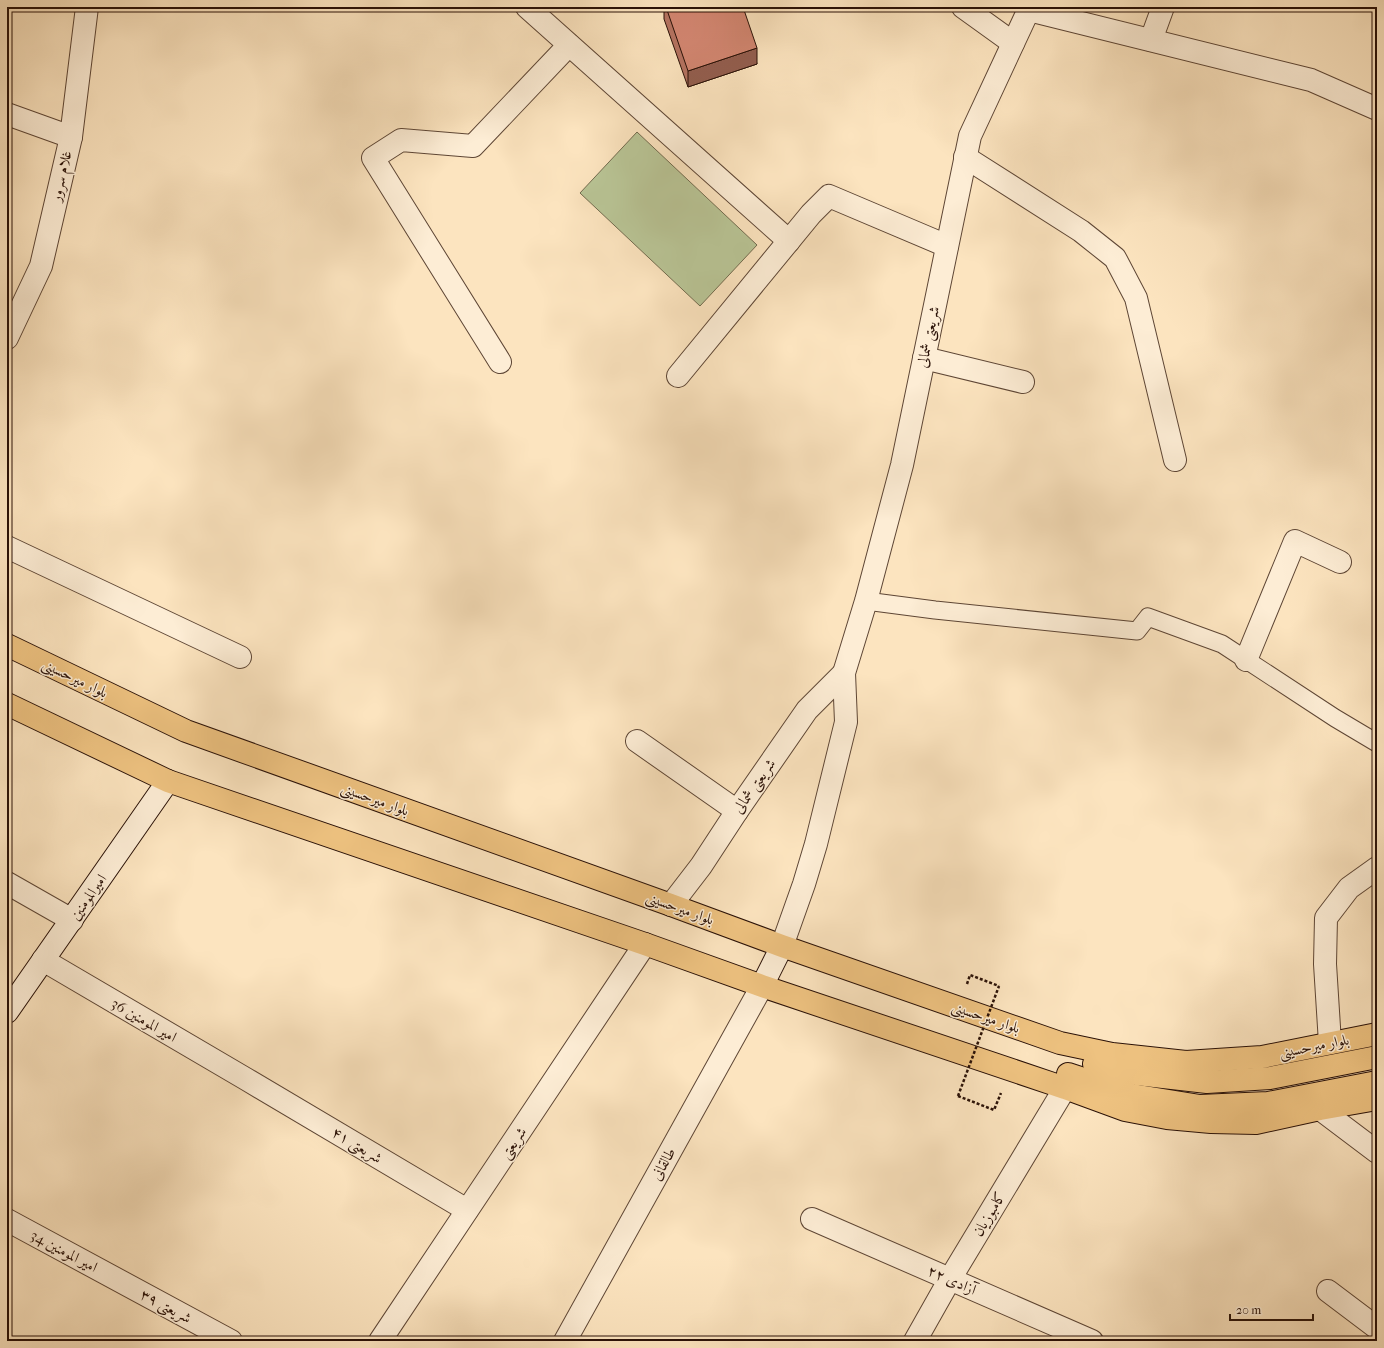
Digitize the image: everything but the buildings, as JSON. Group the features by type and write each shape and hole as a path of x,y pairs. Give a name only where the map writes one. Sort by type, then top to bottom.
{"main road":[{"name":"بلوار میرحسینی","path":"7,645 186,731 782,946 1060,1043 1112,1054 1186,1062 1262,1057 1330,1042 1377,1034"},
{"path":"7,704 168,781 645,944 762,986 1065,1088 1125,1110 1167,1118 1211,1122 1256,1123 1377,1082"},
{"path":"872,977 897,998 904,1001 1043,1051 1137,1074 1207,1082 1270,1078 1377,1057"},
{"path":"860,1019 889,1017 1132,1094 1200,1106 1377,1099"}],"street":[{"name":"غلام سرور","path":"7,338 41,266 71,137 88,7"},
{"path":"527,7 789,241"},
{"path":"963,7 1013,43"},
{"path":"1151,40 1163,7"},
{"path":"1030,8 1311,80 1377,110"},
{"name":"شریعتی شمالی","path":"782,946 804,884 816,844 846,722 844,673 866,601 902,465 970,136 1030,8"},
{"path":"500,362 373,158 400,140 473,146 570,45"},
{"path":"7,114 71,137"},
{"path":"965,157 1081,231 1115,258 1136,298 1175,460"},
{"path":"678,376 828,196 947,246"},
{"path":"924,358 1023,382"},
{"path":"1246,660 1295,541 1340,562"},
{"path":"7,547 240,657"},
{"name":"شریعتی شمالی","path":"671,905 701,866 807,710 844,673"},
{"path":"638,741 737,811"},
{"name":"امیرالمومنین","path":"7,1012 168,781"},
{"path":"1330,1042 1325,964 1326,918 1349,888 1377,868"},
{"path":"7,883 72,920"},
{"name":"شریعتی","path":"380,1341 645,944"},
{"name":"طالقانی","path":"564,1341 762,986 782,946"},
{"name":"امیر المومنین 36","path":"43,960 246,1079"},
{"name":"شریعتی ۴۱","path":"246,1079 468,1210"},
{"name":"کامبوزیان","path":"916,1341 950,1279 1065,1088"},
{"path":"1319,1101 1377,1152"},
{"name":"آزادی ۲۲","path":"812,1219 1092,1341"},
{"name":"امیر المومنین 34","path":"7,1220 122,1282"},
{"name":"شریعتی ۳۹","path":"122,1282 231,1341"},
{"path":"1328,1291 1377,1328"}],"lane":[{"path":"866,601 935,610 1137,631 1148,617 1222,644 1335,718 1377,742"}],"path":[{"path":"970,975 999,986 958,1096 994,1110"}],"green space":[{"path":"637,132 757,245 700,306 580,193"}]}
